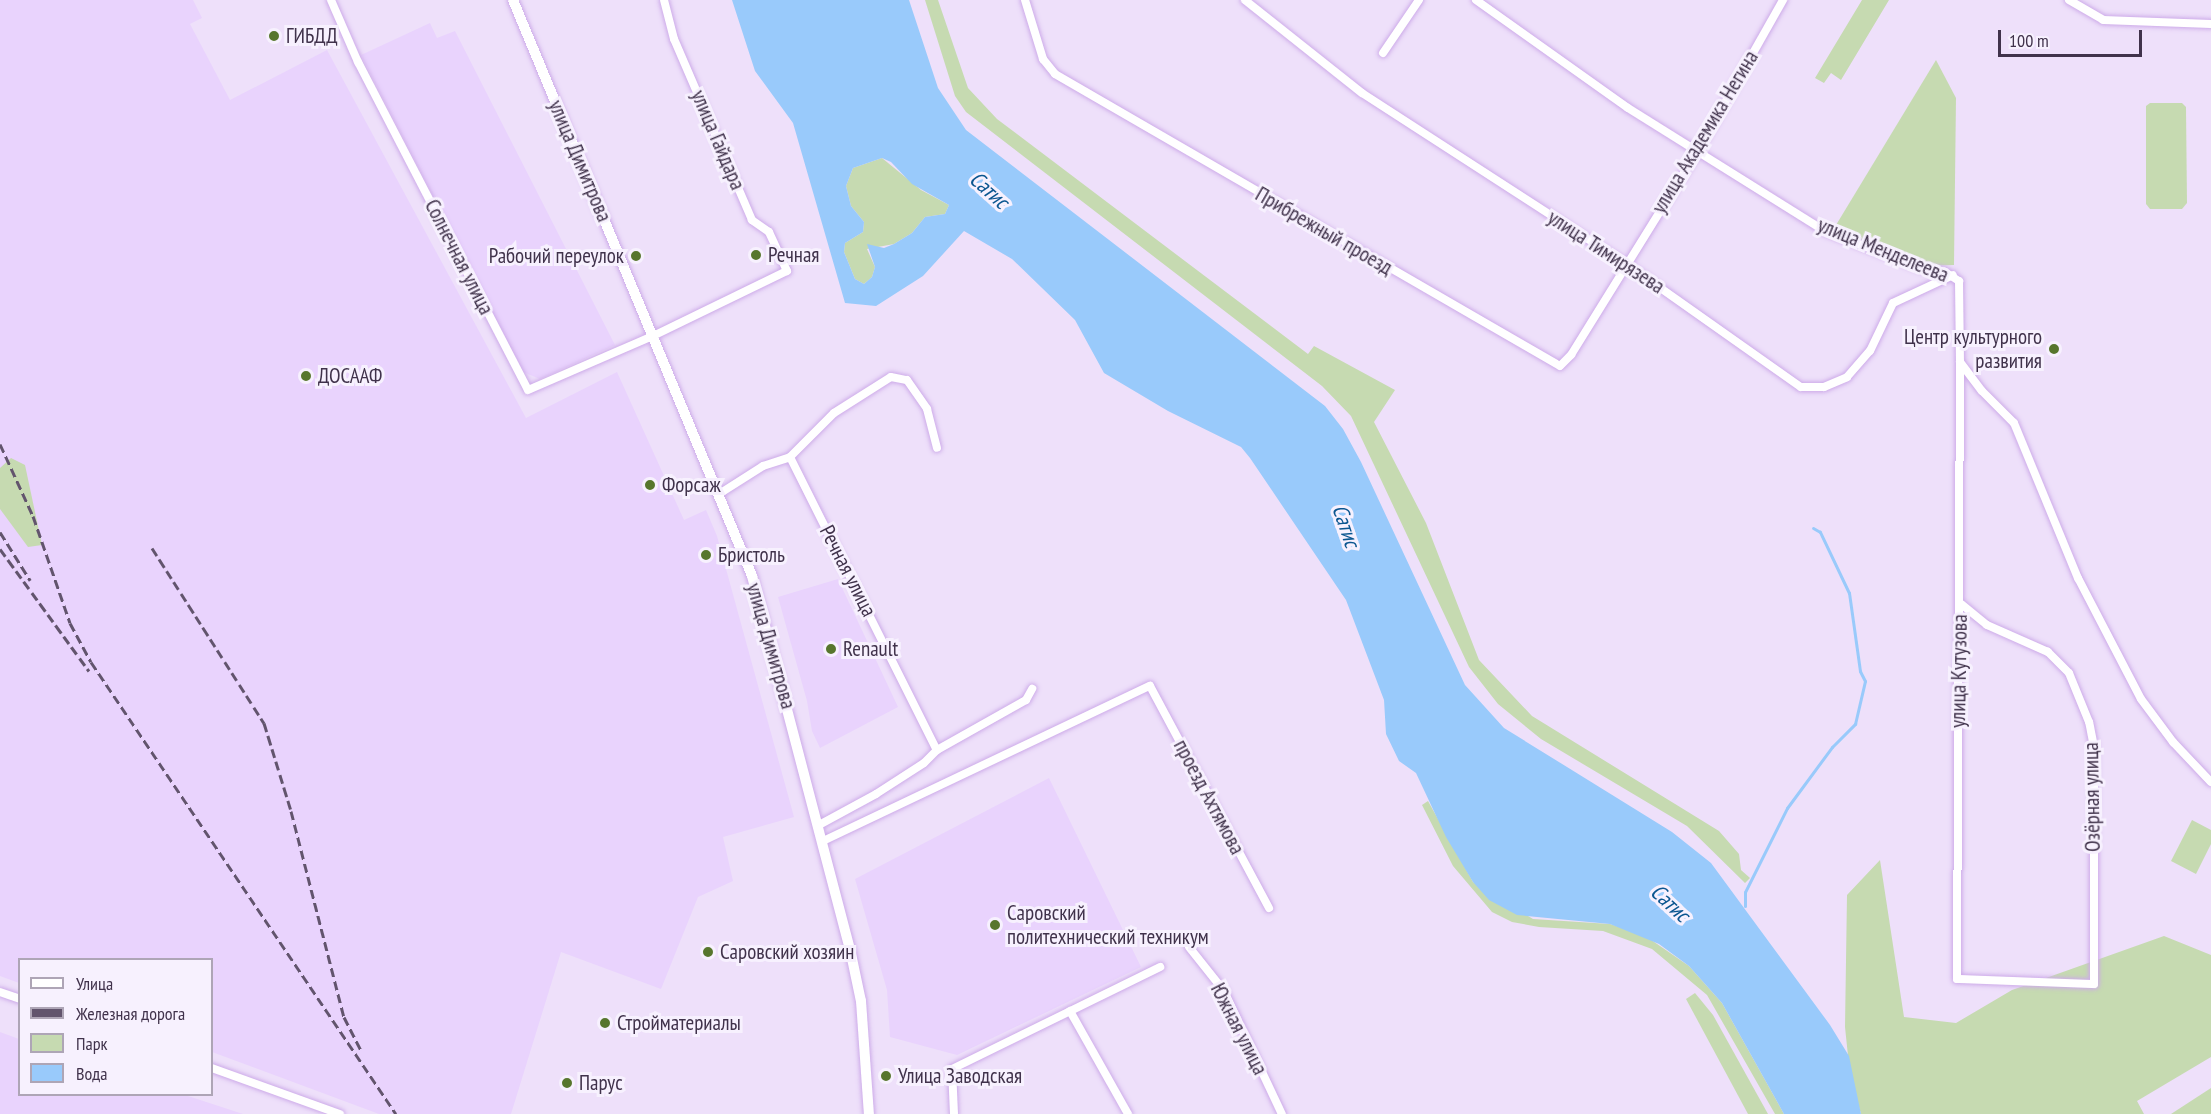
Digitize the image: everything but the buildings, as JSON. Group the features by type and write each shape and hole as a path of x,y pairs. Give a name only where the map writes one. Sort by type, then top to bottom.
{"street":[{"name":"Солнечная улица","path":"331,0 358,62 528,390 653,336"},
{"name":"улица Димитрова","path":"513,0 719,494 755,586 819,825 860,993 869,1114"},
{"name":"улица Гайдара","path":"653,336 787,271 769,232 752,220 674,39 664,0"},
{"name":"Прибрежный проезд","path":"1025,0 1043,59 1055,74 1560,366 1571,355 1625,263"},
{"name":"улица Тимирязева","path":"1245,0 1362,93 1625,263 1756,358 1808,389 1836,384 1846,377 1869,351 1893,303 1953,275"},
{"path":"1383,53 1419,0"},
{"name":"улица Менделеева","path":"1476,0 1697,152 1825,231 1922,268 1953,275 1961,291 1960,362"},
{"name":"улица Академика Негина","path":"1625,263 1697,152 1784,0"},
{"path":"2069,0 2103,20 2211,24"},
{"path":"1960,362 1982,391 2014,423 2078,578 2141,699 2173,742 2211,782"},
{"name":"улица Кутузова","path":"1960,362 1961,604 1957,979 2094,984"},
{"path":"719,494 762,466 790,457 834,413 891,377 907,380 927,409 938,448"},
{"name":"Речная улица","path":"790,457 937,750"},
{"name":"Озёрная улица","path":"1961,604 1987,625 2055,659 2069,673 2089,722 2094,747 2094,984"},
{"name":"проезд Ахтямова","path":"823,841 1150,686 1269,908"},
{"path":"819,825 876,794 924,763 937,750 1026,700 1032,689"},
{"name":"Южная улица","path":"1189,947 1224,991 1282,1114"},
{"path":"954,1114 952,1069 1160,967"},
{"path":"0,992 18,998"},
{"path":"1070,1011 1128,1114"},
{"path":"213,1068 340,1114"}],"shaded area":[{"path":"0,0 193,0 202,18 190,24 230,100 327,50 526,418 617,372 684,520 706,510 717,536 794,817 723,837 733,881 698,897 661,989 561,952 511,1114 379,1114 213,1052 213,958 18,958 18,983 0,976"},
{"path":"430,23 437,38 455,31 615,345 540,379 523,372 361,55"},
{"path":"838,579 898,707 820,748 812,731 807,701 778,597"},
{"name":"Саровский политехнический техникум","path":"1049,778 1141,967 957,1055 890,1037 887,990 855,879"},
{"path":"0,1032 18,1039 18,1096 188,1096 243,1114 0,1114"}],"green space":[{"path":"925,0 938,0 968,88 997,119 1308,354 1314,346 1395,390 1374,422 1426,523 1479,660 1532,716 1719,831 1739,854 1741,870 1750,878 1745,883 1687,826 1541,739 1498,704 1469,667 1351,416 1322,386 966,112 955,96"},
{"path":"1862,0 1889,0 1841,80 1831,73 1824,83 1815,78"},
{"path":"1936,60 1956,98 1954,265 1921,266 1833,230"},
{"path":"2150,103 2182,103 2186,107 2187,203 2182,209 2150,209 2146,204 2146,106"},
{"path":"882,158 921,190 949,205 945,214 925,217 912,233 894,244 867,249 875,267 872,277 864,284 855,279 844,252 845,243 863,232 864,222 851,206 846,186 853,168"},
{"path":"11,458 25,465 42,545 28,547 0,509 0,468"},
{"path":"1428,801 1473,882 1533,919 1610,924 1644,935 1689,966 1722,1003 1784,1114 1775,1114 1707,995 1652,949 1603,931 1539,927 1512,922 1492,912 1453,866 1422,805"},
{"path":"2192,820 2211,830 2211,844 2196,874 2171,861"},
{"path":"1880,860 1904,1017 1956,1023 2012,990 2164,936 2211,955 2211,1057 2137,1101 2144,1114 1861,1114 1850,1075 1845,1027 1847,895"},
{"path":"1695,993 1713,1015 1768,1114 1748,1114 1686,999"},
{"path":"2211,1088 2211,1114 2171,1114"}],"water":[{"name":"Сатис","path":"732,0 909,0 938,88 966,130 1325,406 1343,429 1361,462 1465,685 1504,728 1672,832 1711,863 1830,1025 1849,1056 1861,1114 1784,1114 1722,1003 1689,966 1659,944 1610,924 1517,915 1489,900 1473,882 1446,837 1416,773 1399,761 1386,734 1384,700 1346,600 1250,458 1241,447 1168,411 1104,373 1075,320 1012,259 964,231 923,276 876,306 845,303 793,123 755,71","holes":["882,158 891,162 912,184 949,205 945,214 925,217 912,233 894,244 884,248 867,244 875,267 872,277 864,284 855,279 844,252 845,243 863,232 864,222 851,206 846,186 853,168"]}],"waterway":[{"path":"1745,906 1745,892 1787,808 1832,747 1855,724 1865,681 1860,671 1849,593 1820,532 1813,528"}],"railway":[{"path":"0,444 33,516 70,623 91,662 396,1114"},
{"path":"0,532 30,580"},
{"path":"152,548 264,723 291,811 344,1017 361,1051"},
{"path":"0,549 89,671"}],"place":[{"name":"ГИБДД","path":"274,36"},
{"name":"Речная","path":"756,255"},
{"name":"Рабочий переулок","path":"636,256"},
{"name":"Центр культурного развития","path":"2054,349"},
{"name":"ДОСААФ","path":"306,376"},
{"name":"Форсаж","path":"650,485"},
{"name":"Бристоль","path":"706,555"},
{"name":"Renault","path":"831,649"},
{"name":"Саровский политехнический техникум","path":"995,925"},
{"name":"Саровский хозяин","path":"708,952"},
{"name":"Стройматериалы","path":"605,1023"},
{"name":"Улица Заводская","path":"886,1076"},
{"name":"Парус","path":"567,1083"}]}
